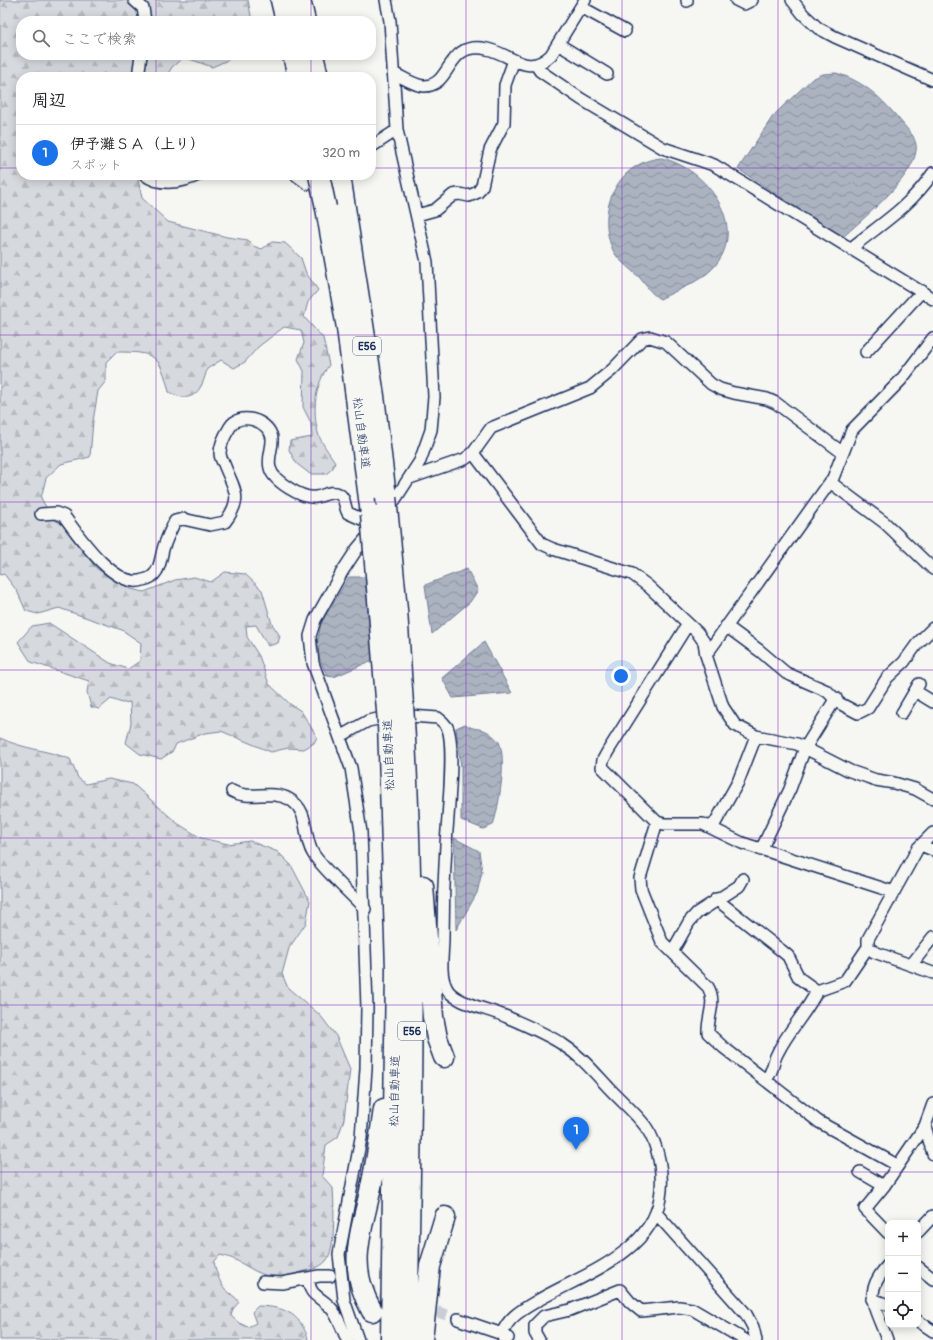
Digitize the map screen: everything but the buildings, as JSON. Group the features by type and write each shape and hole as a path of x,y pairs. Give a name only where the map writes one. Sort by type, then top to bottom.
{"highway":[{"path":"281,0 285,16"},
{"path":"300,0 304,16"},
{"path":"294,60 297,72"},
{"path":"314,60 317,72"},
{"name":"松山自動車道","path":"320,180 347,328 374,520 396,722 409,809 412,964 408,1340"},
{"name":"松山自動車道","path":"341,180 374,396 397,610 394,875 396,977 391,1340"},
{"path":"396,722 418,836 433,1017 436,1038 444,1057"},
{"path":"372,1311 363,1296 358,1280 358,1245 361,1225 371,1189 386,1097 389,1052 390,916 394,875"},
{"path":"422,1340 430,1266 445,1216"}],"street":[{"path":"134,0 143,8 144,16"},
{"path":"358,1340 344,1300 339,1254 361,1138 364,1092 368,1008 361,832 358,801 351,768 341,736 313,663 310,636 315,620 374,520 410,478 420,461 431,430 434,397 427,262 397,130 390,21 386,0"},
{"path":"736,0 744,4 752,0"},
{"path":"792,0 803,14 818,28 933,80"},
{"path":"394,73 422,87 432,85 442,76 459,52 467,48 486,49 528,65 536,65 543,62 558,44 583,3 625,31"},
{"path":"558,44 607,74"},
{"path":"139,72 140,60"},
{"path":"417,214 435,210 453,195 459,194 469,196 478,192 482,186 490,150 504,123 505,85 514,60"},
{"path":"536,65 540,71 581,99 663,148 714,165 933,299"},
{"path":"376,144 397,130"},
{"path":"852,250 855,245 892,218 909,202 933,174"},
{"path":"154,180 157,182 185,180"},
{"path":"303,180 308,184 316,180"},
{"path":"866,352 922,291"},
{"path":"410,478 455,464 473,454 491,428 577,395 590,388 612,370 642,339 650,337 666,342 711,384 727,392 767,399 776,403 843,453"},
{"path":"706,655 830,482 839,467 852,430 901,380 933,338"},
{"path":"41,514 56,513 64,516 97,558 114,572 131,580 140,582 148,579 155,574 159,566 164,546 175,521 183,519 210,525 225,522 231,514 236,505 235,492 220,453 223,439 232,423 239,418 250,419 268,429 272,438 269,461 270,470 275,477 297,494 315,498 338,493 342,497 348,513 374,520"},
{"path":"473,454 542,544 632,574 648,586 688,624 704,642 706,655 723,707 727,716 735,725 756,736 776,739 805,748 850,771 876,780 915,789 933,799"},
{"path":"830,482 885,523 933,569"},
{"path":"688,624 603,760 602,767 657,822 703,824 711,826 735,840 762,850 894,892"},
{"path":"726,626 760,651 786,673 827,691 836,698 839,703 858,713 868,708 887,678 904,662 917,644 933,628"},
{"path":"902,713 917,687 933,702"},
{"path":"762,850 790,789 805,748 836,698"},
{"path":"341,736 368,721 397,715 438,718 447,727 451,771 445,849 443,931 443,975 446,988 452,995 466,1002 505,1016 560,1043 579,1056 646,1127 659,1160 661,1179 660,1198 656,1213 631,1246 599,1269 543,1297 512,1317 506,1325 506,1338 458,1319"},
{"path":"711,826 716,823 738,782 756,736"},
{"path":"232,791 244,795 276,795 288,798 295,803 302,813 306,825 308,841 314,855 365,909"},
{"path":"657,822 640,878 641,889 657,933 662,942 708,987 712,995 708,1033 714,1040 819,1122 897,1165"},
{"path":"766,1080 772,1071 778,1051 808,1009 817,991 845,980 868,947 868,939 894,892 921,845 933,833"},
{"path":"921,845 933,850"},
{"path":"672,952 689,922 697,913 716,899 739,886 743,879"},
{"path":"716,899 788,956 799,978 817,991"},
{"path":"912,964 933,937"},
{"path":"868,947 874,952 912,964 933,973"},
{"path":"885,1230 865,1209 884,1186 925,1126 933,1104"},
{"path":"925,1126 933,1154"},
{"path":"860,1172 884,1186"},
{"path":"656,1213 746,1314 753,1327 756,1340"},
{"path":"921,1229 933,1216"},
{"path":"885,1268 874,1284 872,1299 887,1340"},
{"path":"921,1269 933,1279"},
{"path":"263,1282 282,1283 330,1276"},
{"path":"310,1279 309,1287 312,1292 329,1305 346,1340"},
{"path":"539,1340 535,1333 535,1325 544,1316 570,1310 620,1290 630,1302 641,1311 679,1307 692,1309 745,1340"},
{"path":"872,1299 885,1304"}],"green space":[{"path":"0,0 248,0 251,16 16,16 16,60 180,60 172,67 169,72 16,72 16,180 138,180 142,198 168,222 227,237 248,240 253,246 262,249 272,242 285,243 301,258 306,273 318,290 308,302 304,317 323,338 329,365 324,373 318,389 315,415 319,436 335,462 333,468 326,474 310,474 297,464 289,450 290,441 312,437 311,423 303,407 304,371 298,359 304,343 301,330 284,327 258,347 245,362 234,368 221,360 207,369 205,377 195,394 184,397 177,396 169,392 162,370 153,358 139,353 116,352 106,362 106,381 98,391 93,421 90,457 61,464 46,478 41,498 52,518 66,527 96,568 110,578 131,589 144,592 175,580 194,577 211,582 225,572 245,574 262,590 272,624 280,636 278,643 268,646 256,625 246,626 247,637 259,656 269,684 290,704 301,711 317,737 314,743 304,749 288,748 271,752 221,731 205,733 176,744 173,751 161,759 140,754 126,743 131,723 130,702 122,703 111,699 99,709 91,707 87,692 89,681 31,662 18,642 32,626 49,623 110,663 128,669 140,661 141,643 122,630 59,608 38,614 26,611 17,591 4,574 0,575"},
{"path":"192,60 228,60 212,67"},
{"path":"0,738 17,745 53,753 70,759 78,778 86,784 109,779 133,784 177,823 201,838 228,844 250,841 278,852 291,865 310,901 306,923 289,948 282,974 288,988 320,1015 336,1036 350,1069 344,1119 338,1137 326,1145 322,1176 333,1188 334,1226 329,1255 326,1261 317,1268 295,1274 271,1277 261,1274 233,1259 220,1255 214,1262 223,1286 239,1302 233,1309 231,1316 239,1323 248,1327 256,1323 252,1312 258,1306 276,1308 290,1313 295,1317 304,1329 308,1338 307,1340 0,1340"}],"water":[{"path":"836,73 860,83 870,90 888,106 913,136 916,143 916,151 906,174 873,210 841,239 834,232 738,169 773,116 781,108 812,79 823,74"},
{"path":"661,158 678,164 693,173 707,186 718,201 725,218 727,235 724,252 708,273 695,282 660,299 651,292 639,277 624,264 614,252 608,233 607,218 609,203 614,190 622,178 633,168 646,161"},
{"path":"467,569 478,590 470,602 432,634 425,585"},
{"path":"349,577 366,577 373,660 334,677 327,676 316,650 321,623"},
{"path":"484,642 512,693 453,698 442,678"},
{"path":"465,724 471,728 489,733 499,742 501,750 502,771 500,795 495,817 493,825 483,829 461,820 461,767 456,728"},
{"path":"454,838 479,851 482,872 477,893 456,930"}],"tunnel":[{"path":"333,1277 395,1298"},
{"path":"421,1306 458,1319"}],"place":[{"name":"伊予灘ＳＡ（上り）","path":"576,1150"}]}
